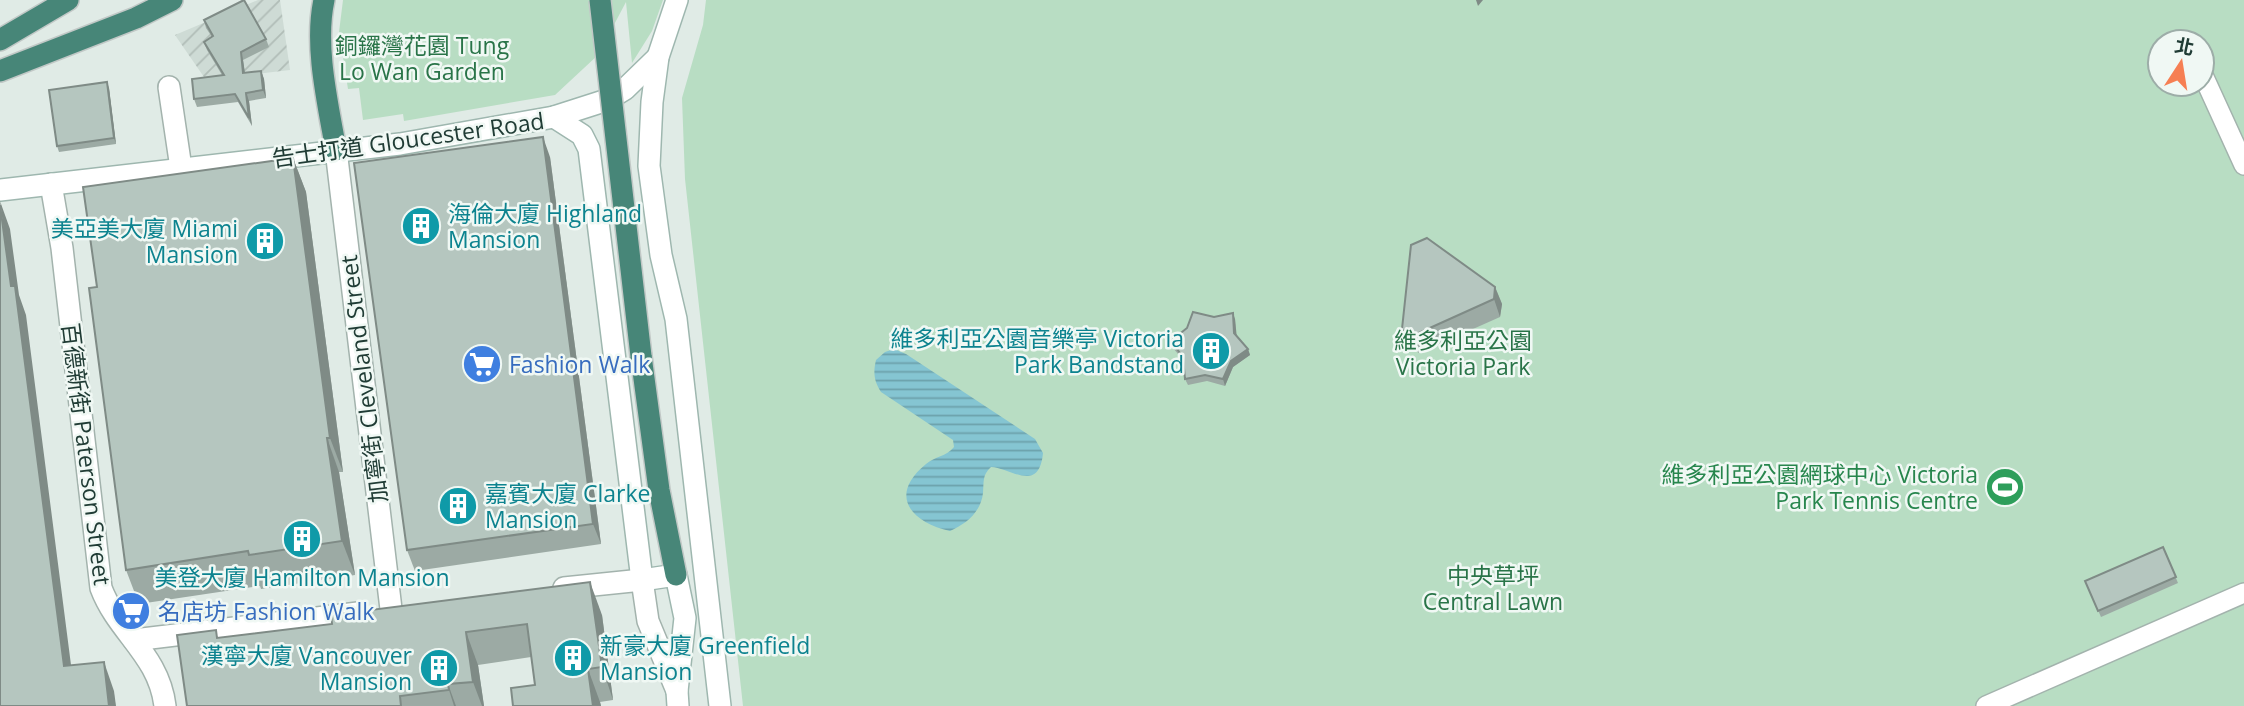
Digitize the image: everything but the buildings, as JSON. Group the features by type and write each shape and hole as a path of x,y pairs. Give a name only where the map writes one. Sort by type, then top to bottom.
{"highway":[{"path":"0,40 68,0"},
{"path":"0,71 136,18 172,0"},
{"path":"324,0 322,49 335,150"},
{"path":"600,0 641,356 656,468 676,575"}],"main road":[{"path":"677,0 658,57 650,125 649,166 661,255 676,319 720,706"},
{"path":"554,117 607,100 625,89 658,57"},
{"path":"169,87 181,168"},
{"name":"告士打道 Gloucester Road","path":"0,190 400,144 554,117 582,135 592,162 648,621 678,698"},
{"name":"加寧街 Cleveland Street","path":"335,150 391,609"},
{"name":"百德新街 Paterson Street","path":"51,184 62,248 101,588 109,608 158,676 164,706"},
{"name":"告士打道 Gloucester Road","path":"676,575 685,618 678,698"},
{"path":"543,591 676,575"},
{"path":"134,640 414,607"}],"street":[{"path":"2214,98 2244,164"},
{"path":"1986,706 2244,593"}],"shaded area":[{"path":"258,0 280,0 290,70 206,80 175,35"}],"green space":[{"name":"銅鑼灣花園 Tung Lo Wan Garden","path":"343,0 663,0 652,31 632,63 626,2 598,55 555,95 404,121 403,114 363,120 359,88 348,89 339,32"},
{"name":"維多利亞公園 Victoria Park","path":"706,0 2244,0 2244,706 743,706 685,179 682,98 703,25"}],"water":[{"path":"894,349 906,354 1035,439 1043,453 1036,473 1030,476 991,467 985,476 982,500 976,512 962,525 950,531 924,521 909,506 906,496 914,475 929,461 948,453 954,447 953,440 881,392 875,377 876,360 885,352"}],"place":[{"name":"海倫大廈 Highland Mansion","path":"421,226"},
{"name":"美亞美大廈 Miami Mansion","path":"265,241"},
{"name":"維多利亞公園音樂亭 Victoria Park Bandstand","path":"1211,351"},
{"name":"Fashion Walk","path":"482,364"},
{"name":"維多利亞公園網球中心 Victoria Park Tennis Centre","path":"2005,487"},
{"name":"嘉賓大廈 Clarke Mansion","path":"458,506"},
{"name":"美登大廈 Hamilton Mansion","path":"302,539"},
{"name":"名店坊 Fashion Walk","path":"131,611"},
{"name":"新豪大廈 Greenfield Mansion","path":"573,658"},
{"name":"漢寧大廈 Vancouver Mansion","path":"439,668"}],"park label":[{"name":"中央草坪 Central Lawn","path":"1493,588"}]}
